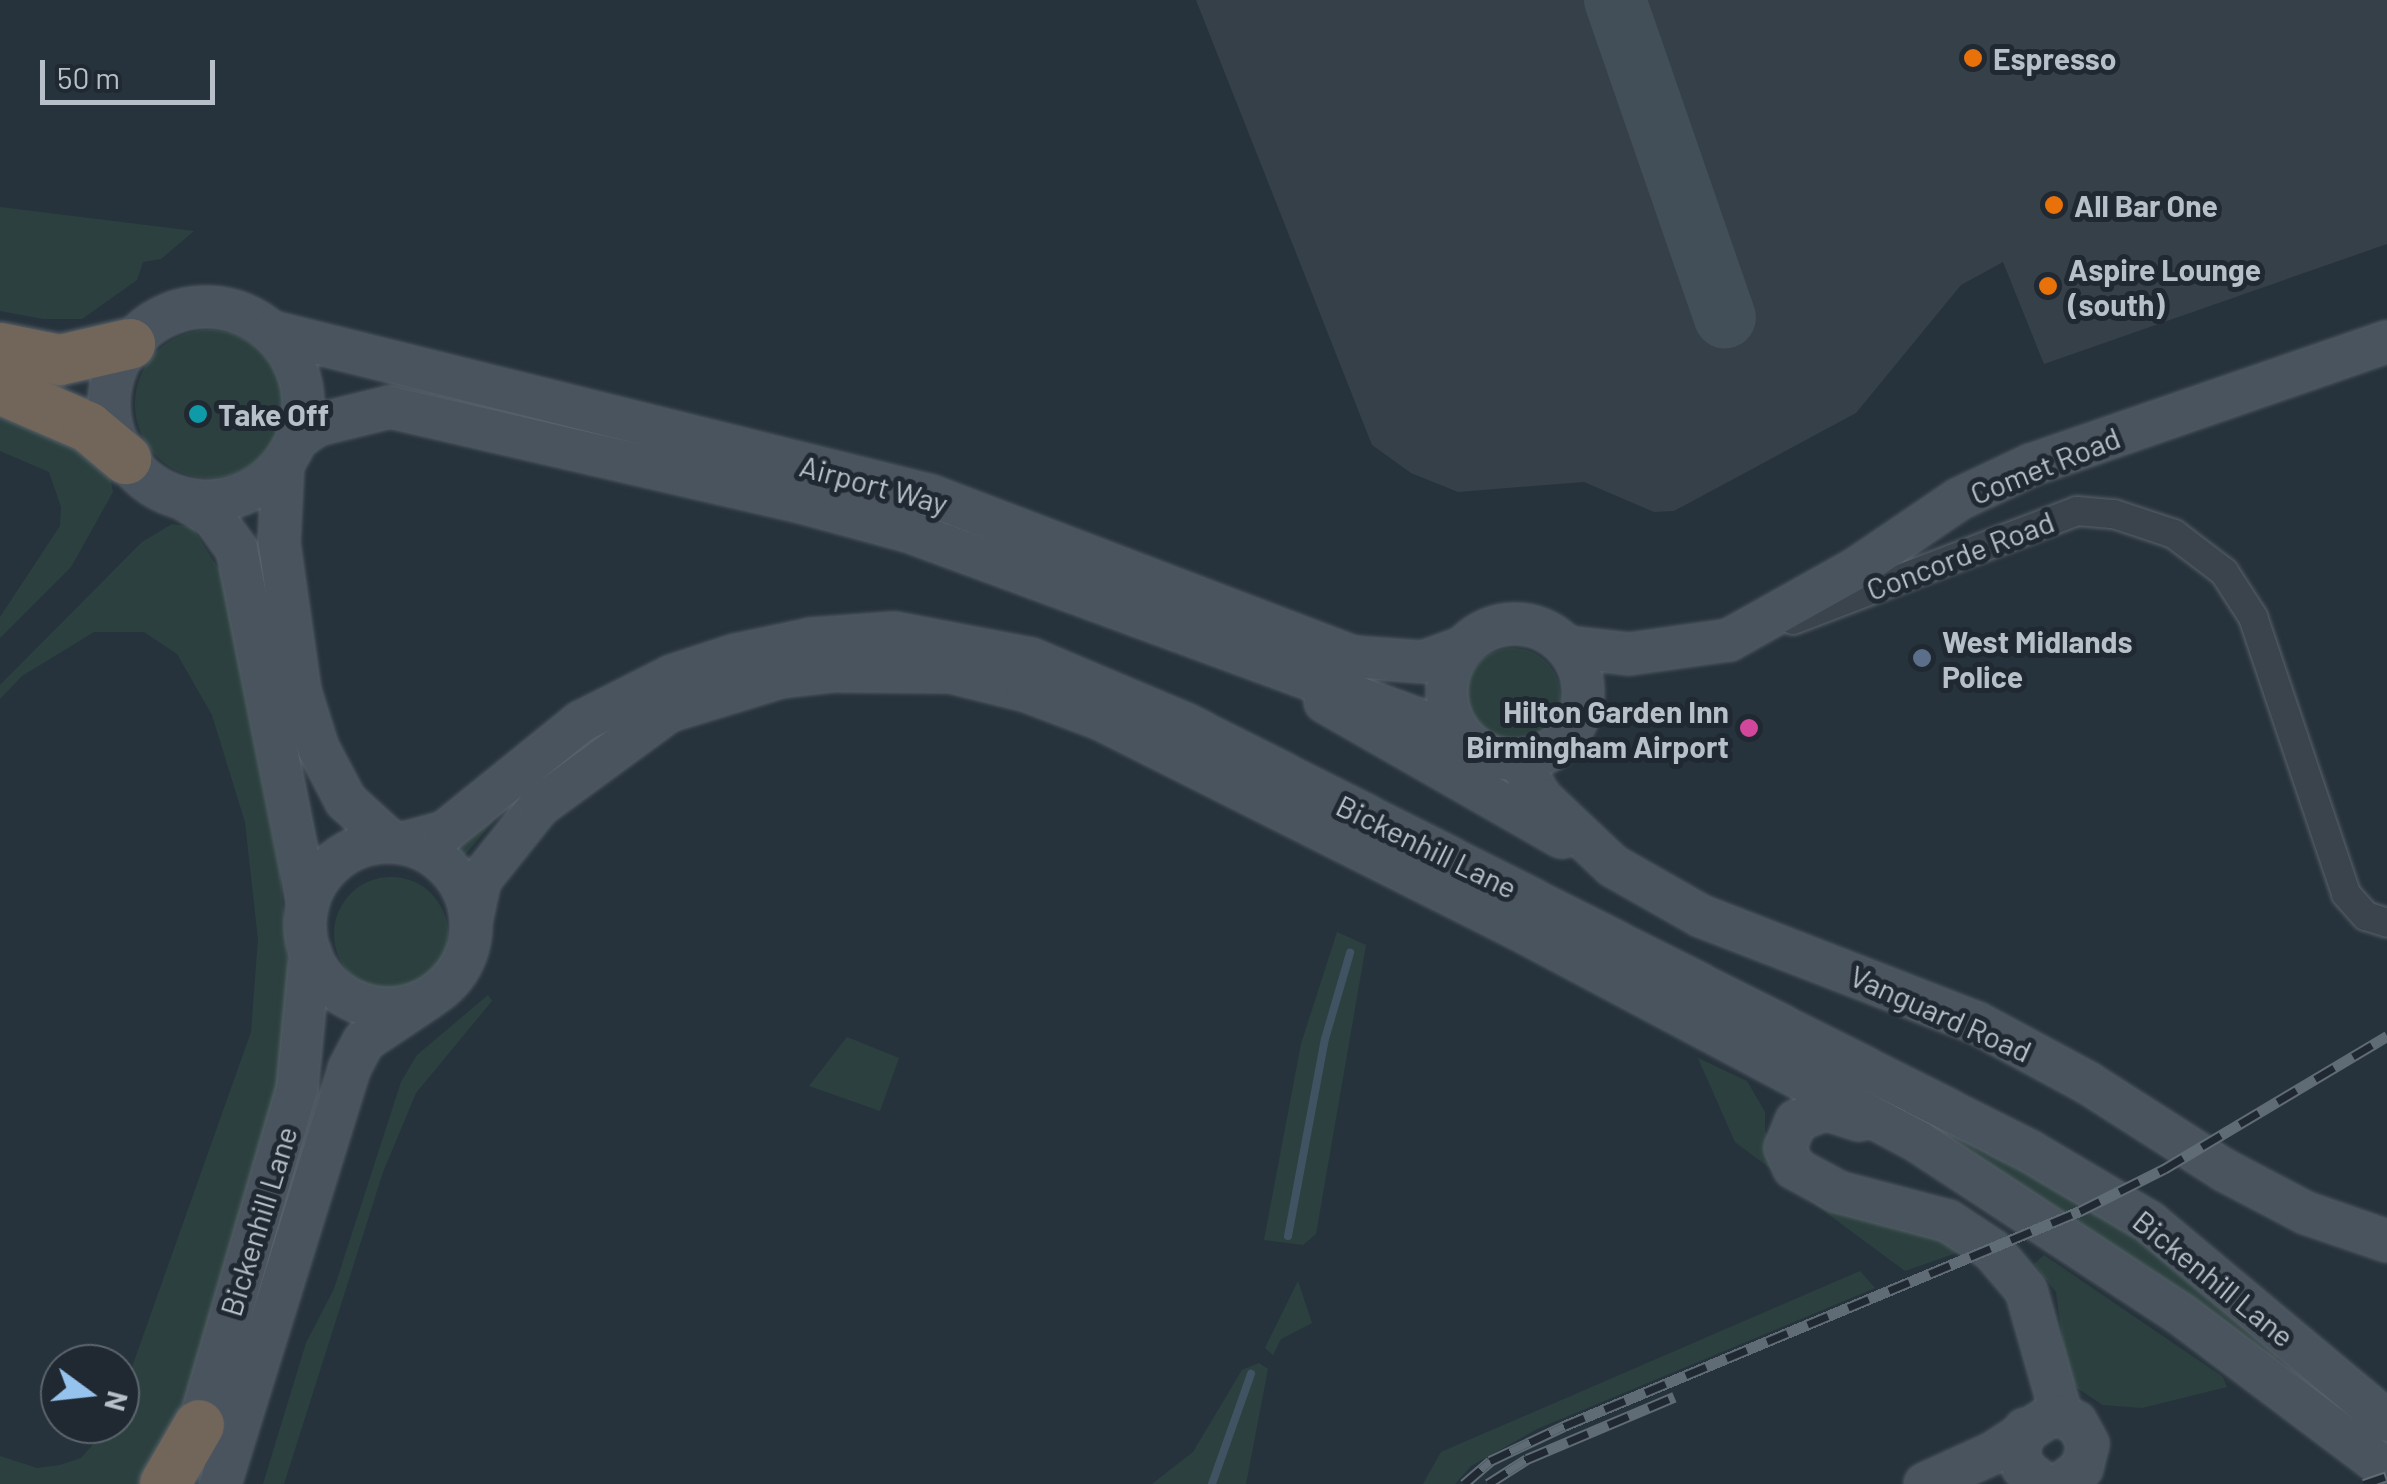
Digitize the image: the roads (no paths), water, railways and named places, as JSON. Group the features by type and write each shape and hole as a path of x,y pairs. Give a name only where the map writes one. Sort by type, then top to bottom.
{"highway":[{"path":"0,348 60,360 130,344"},
{"path":"0,389 88,427 126,459"},
{"path":"165,1484 198,1425"}],"street":[{"path":"225,308 272,332 292,359 303,392 290,452 279,543 300,691 318,748 346,801 398,842 444,863 467,900 471,922 460,966 427,998 393,1008 358,1003 320,974 310,953 308,904 238,550 214,518 153,486 126,459 109,404 130,344 155,321 182,310 225,308"},
{"name":"Airport Way","path":"272,332 931,496 1353,657 1422,662 1462,648"},
{"name":"Comet Road","path":"1729,640 1856,569 1960,499 2030,465 2387,342"},
{"name":"Airport Way","path":"290,452 317,425 390,407 481,426 908,530 1461,735"},
{"path":"184,499 225,500 257,487 290,452"},
{"name":"Concorde Road","path":"1566,647 1629,654 1729,640 2078,511 2114,514 2174,534 2224,572 2253,616 2355,908 2387,923"},
{"path":"1508,624 1534,626 1566,647 1580,670 1583,696 1575,725 1554,749 1520,761 1495,758 1461,735 1448,709 1447,680 1462,648 1508,624"},
{"name":"Bickenhill Lane","path":"398,842 457,824 581,722 672,676 736,656 811,638 894,633 1031,659 1185,724 2030,1151 2150,1222 2386,1421"},
{"path":"1260,659 1355,722 1613,866"},
{"name":"Bickenhill Lane","path":"471,922 480,880 539,806 669,711 781,678 888,669 951,672 1101,720 1736,1039 1919,1142 2076,1242 2387,1469"},
{"name":"Vanguard Road","path":"1520,761 1541,798 1613,866 1701,916 1977,1023 2088,1082 2224,1170 2306,1213 2387,1241"},
{"path":"308,904 316,883 348,852 398,842"},
{"name":"Bickenhill Lane","path":"182,1484 298,1089 310,953"},
{"name":"Bickenhill Lane","path":"220,1484 350,1070 364,1042 427,998"},
{"path":"1919,1142 1826,1109 1796,1120 1785,1148 1794,1168 1814,1184 1948,1221 1992,1250 2026,1290 2044,1423 2018,1452 2038,1483 2082,1468 2088,1444 2083,1430 2044,1423 1993,1453 1925,1484"}],"waterway":[{"path":"1288,1236 1325,1039 1350,953"},
{"path":"1212,1484 1251,1374"}],"railway":[{"path":"1464,1484 1490,1461 1564,1426 2080,1211 2164,1169 2387,1036"},
{"path":"1488,1484 1527,1459 1674,1397"},
{"path":"2364,1484 2387,1476"}],"place":[{"name":"Espresso","path":"1973,58"},
{"name":"All Bar One","path":"2054,205"},
{"name":"Aspire Lounge (south)","path":"2048,286"},
{"name":"Take Off","path":"198,414"},
{"name":"West Midlands Police","path":"1922,658"},
{"name":"Hilton Garden Inn Birmingham Airport","path":"1749,728"}]}
